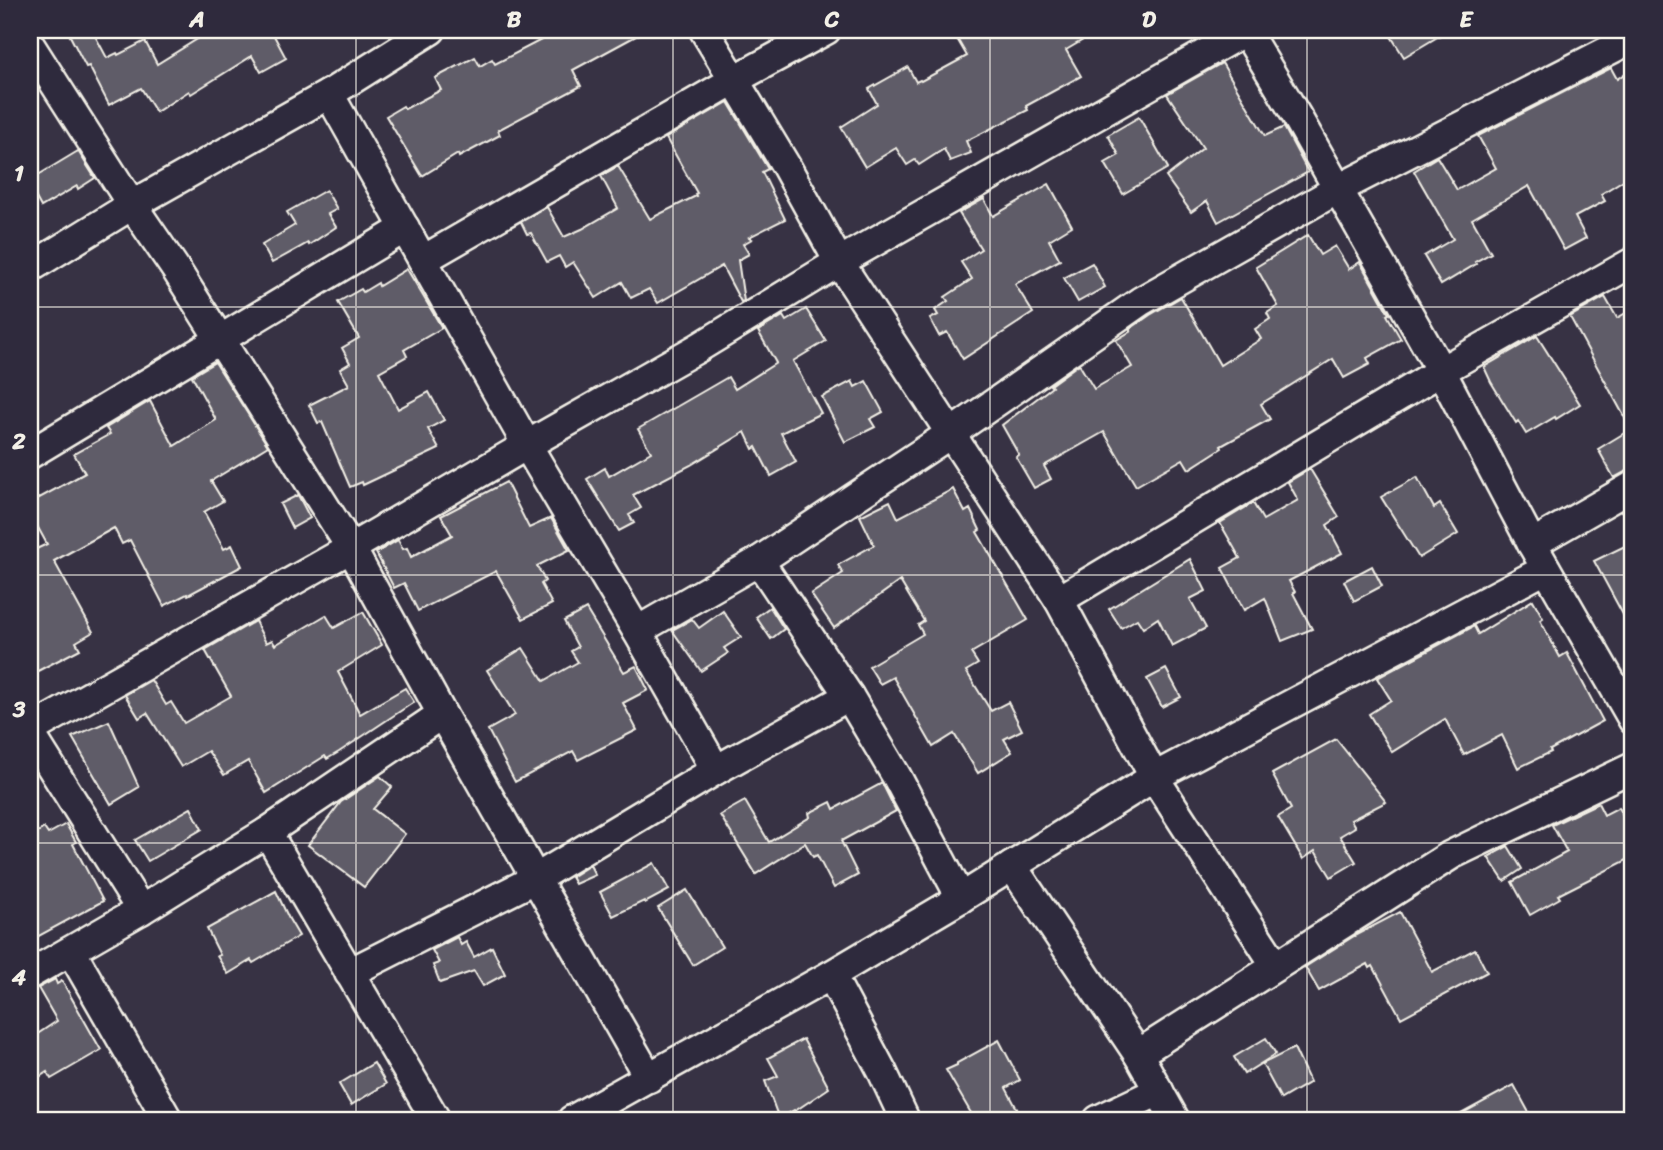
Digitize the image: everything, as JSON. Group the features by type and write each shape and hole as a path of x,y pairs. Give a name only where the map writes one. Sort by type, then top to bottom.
{"street":[{"path":"30,268 132,205 330,94 429,30"},
{"path":"704,30 786,166 839,262 1059,600 1154,777 1276,966"},
{"path":"423,260 734,80 826,30"},
{"path":"141,910 30,732 698,348 839,262 1245,30 1441,371 1546,569 1631,711"},
{"path":"637,631 759,561 950,434 1141,300 1338,189 1633,38"},
{"path":"30,45 132,205 176,268 351,548 649,1078"},
{"path":"330,94 527,445 716,770"},
{"path":"30,454 405,228"},
{"path":"1059,600 1441,371 1633,262"},
{"path":"1532,544 1633,486"},
{"path":"759,561 849,696 897,777 961,898"},
{"path":"572,1120 831,975 961,898 1154,777 1546,569"},
{"path":"349,973 535,878 716,770 849,696"},
{"path":"30,974 141,910 267,832 442,714"},
{"path":"1138,1054 1451,855 1633,767"},
{"path":"267,832 436,1120"},
{"path":"1012,866 1138,1054 1175,1120"},
{"path":"71,951 168,1120"},
{"path":"831,975 905,1120"},
{"path":"1098,1120 1159,1091"}],"building":[{"path":"67,30 92,30 107,58 145,41 157,64 212,30 271,30 286,58 261,72 252,56 156,112 141,88 109,105"},
{"path":"541,30 647,30 573,70 581,86 498,130 500,135 459,157 458,154 422,176 386,116 441,90 435,78 475,57 480,66 492,59 495,64 545,38"},
{"path":"968,30 1100,30 1066,50 1081,76 1026,106 1028,110 966,141 971,153 950,161 944,149 919,165 915,160 907,165 896,148 865,167 841,127 877,104 869,89 908,67 916,82 921,81 967,56 956,37"},
{"path":"1387,30 1449,30 1404,57"},
{"path":"1222,63 1265,136 1284,127 1308,172 1218,222 1207,201 1191,212 1166,177 1203,148 1167,94"},
{"path":"1611,68 1617,79 1633,68 1633,174 1601,194 1605,201 1575,217 1586,238 1564,250 1529,186 1472,219 1491,253 1441,285 1424,256 1453,239 1414,171 1437,157 1457,190 1496,168 1478,136"},
{"path":"728,102 768,169 762,172 785,219 749,237 752,239 743,244 749,254 738,260 744,301 741,302 722,266 658,303 649,289 631,298 622,282 596,298 573,262 565,267 559,256 547,262 531,233 527,234 521,222 547,207 564,237 582,229 618,208 601,176 618,166 650,219 696,196 697,193 666,138"},
{"path":"1139,117 1168,168 1123,194 1105,163 1119,155 1108,135"},
{"path":"78,151 95,178 41,207 30,187 30,180"},
{"path":"1049,184 1072,226 1049,240 1060,260 1015,284 1033,313 963,359 947,332 939,336 930,319 938,315 935,310 948,301 945,297 972,279 961,262 981,249 959,213 984,199 993,216"},
{"path":"326,190 337,209 328,214 336,227 309,245 308,243 272,263 262,245 295,225 287,212"},
{"path":"1308,235 1320,255 1335,246 1349,269 1360,262 1401,339 1367,358 1370,364 1344,378 1333,359 1261,404 1270,419 1221,446 1222,448 1189,469 1183,459 1136,486 1104,432 1044,466 1051,479 1034,488 1002,425 1079,364 1094,389 1132,367 1116,340 1181,297 1220,365 1261,339 1255,329 1270,319 1267,313 1278,306 1256,267"},
{"path":"1092,263 1105,287 1078,302 1064,278"},
{"path":"407,269 442,328 404,350 407,356 379,372 398,409 429,392 444,420 428,429 439,449 363,485 362,482 350,487 322,422 318,423 309,405 349,385 340,369 350,363 342,348 359,338 338,302 361,289 363,292 378,283 379,286"},
{"path":"1605,297 1617,318 1633,309 1633,469 1614,478 1598,449 1631,429 1570,317"},
{"path":"806,309 826,341 793,361 821,413 781,433 796,462 771,476 745,432 691,465 633,495 641,508 629,515 634,523 619,531 587,479 605,468 609,476 651,452 638,429 728,377 735,389 776,363 758,331 783,316 786,321"},
{"path":"1537,336 1580,404 1526,434 1518,421 1516,423 1484,367"},
{"path":"215,362 268,446 211,481 223,501 204,512 224,549 232,545 242,566 164,606 130,540 122,544 114,528 54,561 93,632 76,642 80,649 30,675 30,552 47,544 30,513 30,503 85,473 74,454 110,434 106,428 150,401 174,446 216,420 192,376"},
{"path":"852,381 855,387 866,381 883,412 870,419 875,427 845,442 822,397"},
{"path":"1310,469 1339,517 1327,525 1342,553 1289,581 1312,629 1282,641 1265,598 1244,610 1222,568 1240,558 1220,523 1253,503 1263,520 1298,500 1288,482"},
{"path":"1417,477 1434,508 1440,504 1458,534 1419,558 1381,497"},
{"path":"506,482 529,528 551,518 569,550 537,566 545,581 541,584 552,604 523,619 496,571 418,611 404,583 394,588 376,553 398,540 403,549 407,548 411,557 452,535 441,516"},
{"path":"953,489 965,512 970,509 980,530 977,532 1028,620 971,653 978,664 966,671 991,711 1008,702 1022,730 1004,739 1012,752 978,773 954,734 933,747 893,677 880,684 869,666 923,634 918,625 924,621 900,581 834,628 811,594 843,573 838,565 874,545 860,516 890,501 898,518"},
{"path":"298,495 310,518 292,528 280,504"},
{"path":"1633,542 1633,633 1594,561"},
{"path":"1190,559 1206,591 1190,599 1206,628 1172,646 1158,618 1143,628 1137,619 1121,628 1109,609"},
{"path":"1372,566 1382,586 1354,601 1344,581"},
{"path":"1533,600 1543,618 1540,620 1560,657 1567,653 1603,721 1518,768 1502,735 1464,755 1445,719 1392,752 1369,714 1391,700 1377,678 1474,626 1478,634"},
{"path":"770,607 784,629 771,639 756,617"},
{"path":"586,609 624,672 636,666 648,690 623,703 637,730 578,760 573,751 515,782 488,730 515,715 487,670 523,648 544,681 578,662 571,651 578,647 564,621"},
{"path":"723,611 741,637 724,648 728,653 701,671 672,630 692,619 699,628"},
{"path":"363,612 382,645 338,672 360,714 405,688 414,702 339,752 327,759 325,756 266,793 248,761 224,775 208,751 181,767 147,713 139,718 125,695 151,680 166,705 171,702 184,723 231,696 205,650 255,621 266,643 272,640 275,645 326,615 334,628"},
{"path":"1166,669 1181,697 1162,707 1147,679"},
{"path":"109,721 139,787 111,804 72,737"},
{"path":"1336,739 1386,802 1351,820 1355,827 1340,836 1356,862 1331,877 1315,851 1303,859 1278,817 1291,809 1272,774"},
{"path":"380,776 392,787 373,809 405,834 364,887 308,845 341,802"},
{"path":"882,783 896,811 841,841 858,875 834,888 817,855 813,857 805,843 756,874 720,815 745,801 769,842 810,817 809,813 831,802 834,809"},
{"path":"1598,803 1604,815 1619,807 1633,836 1633,857 1558,895 1560,898 1530,915 1512,882 1567,852 1552,825"},
{"path":"191,808 202,829 148,861 135,840"},
{"path":"66,824 76,842 73,844 103,901 37,937 30,924 30,837 44,828 48,834"},
{"path":"1508,846 1522,869 1504,881 1488,857"},
{"path":"654,863 669,890 613,916 600,892"},
{"path":"590,865 595,875 575,884 571,877"},
{"path":"687,890 722,947 693,965 658,908"},
{"path":"276,891 299,936 228,974 217,956 220,955 207,929"},
{"path":"1400,912 1432,972 1475,949 1487,972 1401,1018 1373,966 1370,968 1368,964 1319,991 1305,967 1354,936"},
{"path":"457,937 461,945 466,942 474,957 492,947 505,974 483,986 474,971 440,983 433,965 439,963 432,950"},
{"path":"55,979 57,984 62,981 101,1050 51,1079 47,1072 30,1083 30,1039 57,1021 38,988"},
{"path":"1266,1038 1276,1054 1244,1074 1234,1057"},
{"path":"803,1039 829,1088 779,1119 765,1081 778,1076 768,1058"},
{"path":"999,1040 1020,1080 1006,1088 1023,1120 975,1120 946,1070"},
{"path":"1294,1048 1310,1082 1281,1099 1262,1064"},
{"path":"374,1063 386,1084 351,1105 339,1084"},
{"path":"1514,1085 1533,1120 1450,1120"}]}
